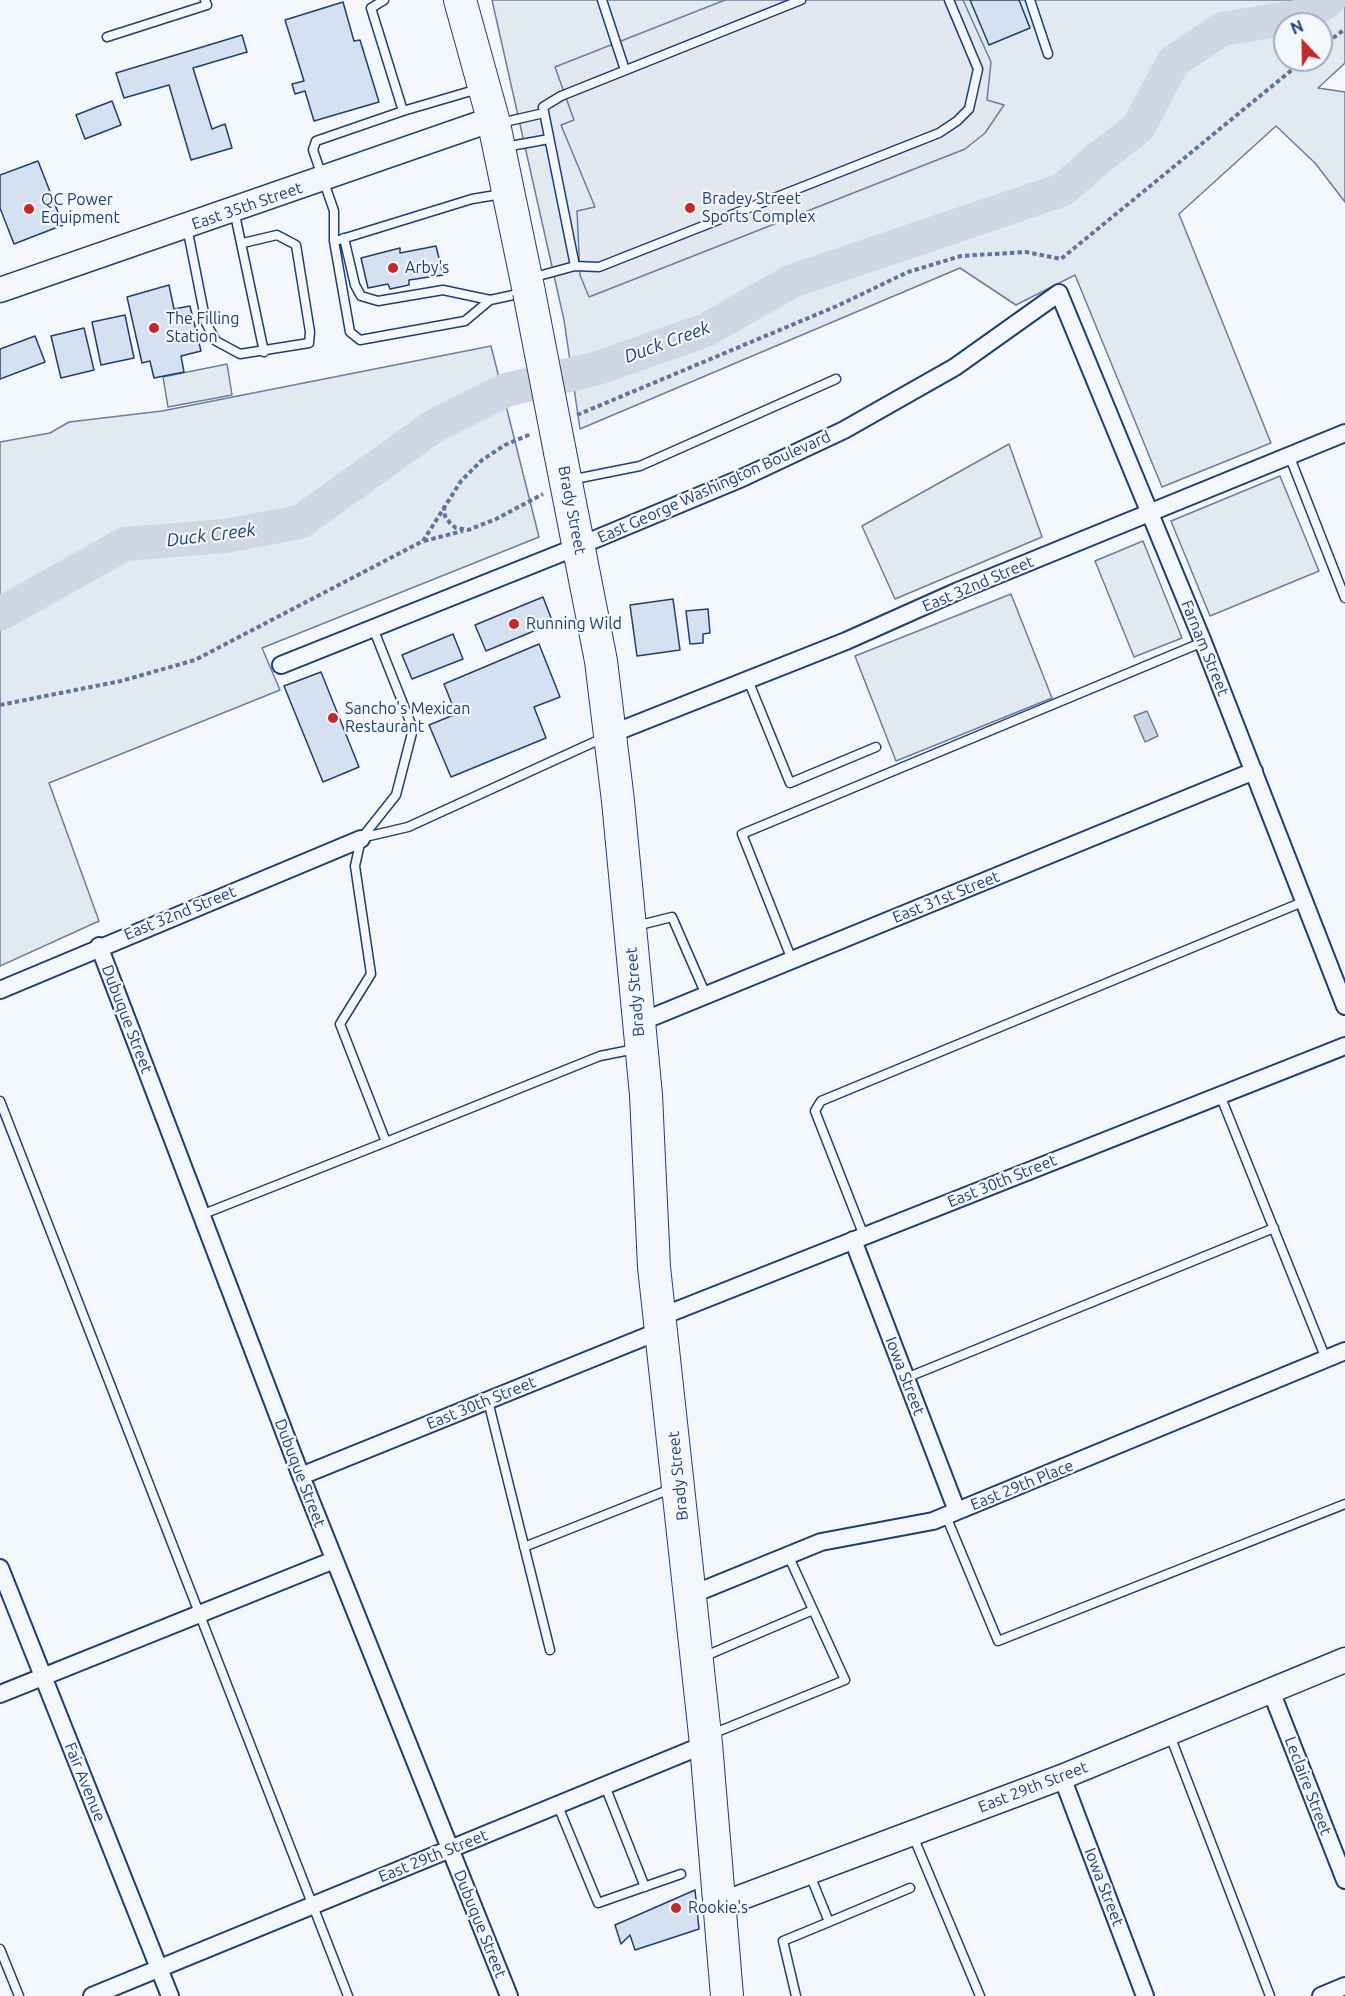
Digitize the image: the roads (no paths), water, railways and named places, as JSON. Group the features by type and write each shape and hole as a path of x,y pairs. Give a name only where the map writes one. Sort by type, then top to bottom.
{"highway":[{"name":"Brady Street","path":"460,0 509,192 601,661 611,734 639,1035 661,1323 706,1741 727,1996"}],"street":[{"name":"East 35th Street","path":"0,290 322,179 495,131"},
{"name":"Farnam Street","path":"1059,293 1151,512 1345,1006"},
{"name":"East George Washington Boulevard","path":"281,665 742,478 844,430 955,367 1059,293"},
{"name":"East 32nd Street","path":"611,734 748,680 1345,433"},
{"name":"East 31st Street","path":"639,1035 706,995 1254,771"},
{"name":"East 32nd Street","path":"0,990 99,946 361,838"},
{"name":"Dubuque Street","path":"99,946 301,1476 509,1996"},
{"name":"East 30th Street","path":"301,1476 488,1401 661,1323 859,1238 1345,1046"},
{"name":"Iowa Street","path":"859,1238 951,1514"},
{"name":"East 29th Place","path":"691,1595 821,1542 951,1514 1345,1351"},
{"path":"0,1694 334,1560"},
{"name":"Fair Avenue","path":"0,1568 170,1996"},
{"name":"East 29th Street","path":"718,1906 1062,1777 1345,1660"},
{"name":"Leclaire Street","path":"1271,1691 1345,1880"},
{"name":"East 29th Street","path":"92,1996 558,1806 706,1741"},
{"name":"Iowa Street","path":"1062,1777 1145,1996"},
{"path":"1321,1996 1345,1986"}],"lane":[{"path":"107,37 207,5 205,0"},
{"path":"384,0 371,8 403,111"},
{"path":"602,0 625,70"},
{"path":"575,266 543,107 561,96 801,0"},
{"path":"484,87 403,111 316,141 314,150 334,212 333,242 350,332 360,340 465,321 490,300 575,266 599,267 939,133 957,121 969,109 978,69 949,0"},
{"path":"1030,0 1048,54"},
{"path":"495,131 544,113"},
{"path":"495,131 549,139"},
{"path":"333,242 472,199 509,192"},
{"path":"234,210 243,243 264,352"},
{"path":"187,226 206,323 216,341 240,354 264,352 309,343 310,332 296,245 277,235 243,243"},
{"path":"344,238 355,285 361,296 378,301 443,290 490,300"},
{"path":"563,467 640,466 836,379"},
{"path":"1289,455 1345,598"},
{"path":"373,628 413,729 396,795 361,838 355,866 371,974 340,1024 386,1142"},
{"path":"792,960 742,834 1203,642"},
{"path":"748,680 790,783 876,747"},
{"path":"361,838 408,827 611,734"},
{"path":"859,1238 815,1111 821,1101 1305,901"},
{"path":"629,927 672,917 706,995"},
{"path":"201,1215 600,1056 639,1035"},
{"path":"1220,1095 1326,1359"},
{"path":"0,1101 348,1996"},
{"path":"906,1378 1274,1228"},
{"path":"488,1401 550,1650"},
{"path":"524,1547 679,1486"},
{"path":"951,1514 998,1641 1345,1504"},
{"path":"706,1741 845,1680 788,1555"},
{"path":"698,1660 813,1610"},
{"path":"1169,1733 1270,1996"},
{"path":"605,1786 645,1887"},
{"path":"558,1806 598,1903 681,1874"},
{"path":"912,1832 980,1996"},
{"path":"808,1872 829,1922"},
{"path":"796,1996 783,1941 910,1888"},
{"path":"0,1949 19,1996"}],"waterway":[{"name":"Duck Creek","path":"0,614 125,544 225,536 300,522 434,426 506,390 598,368 706,330 792,281 1062,190 1138,128 1173,62 1222,29 1302,16 1329,0"}],"place":[{"name":"Bradey Street Sports Complex","path":"690,208"},
{"name":"QC Power Equipment","path":"29,209"},
{"name":"Arby's","path":"393,268"},
{"name":"The Filling Station","path":"154,328"},
{"name":"Running Wild","path":"514,624"},
{"name":"Sancho's Mexican Restaurant","path":"333,718"},
{"name":"Rookie's","path":"676,1908"}]}
